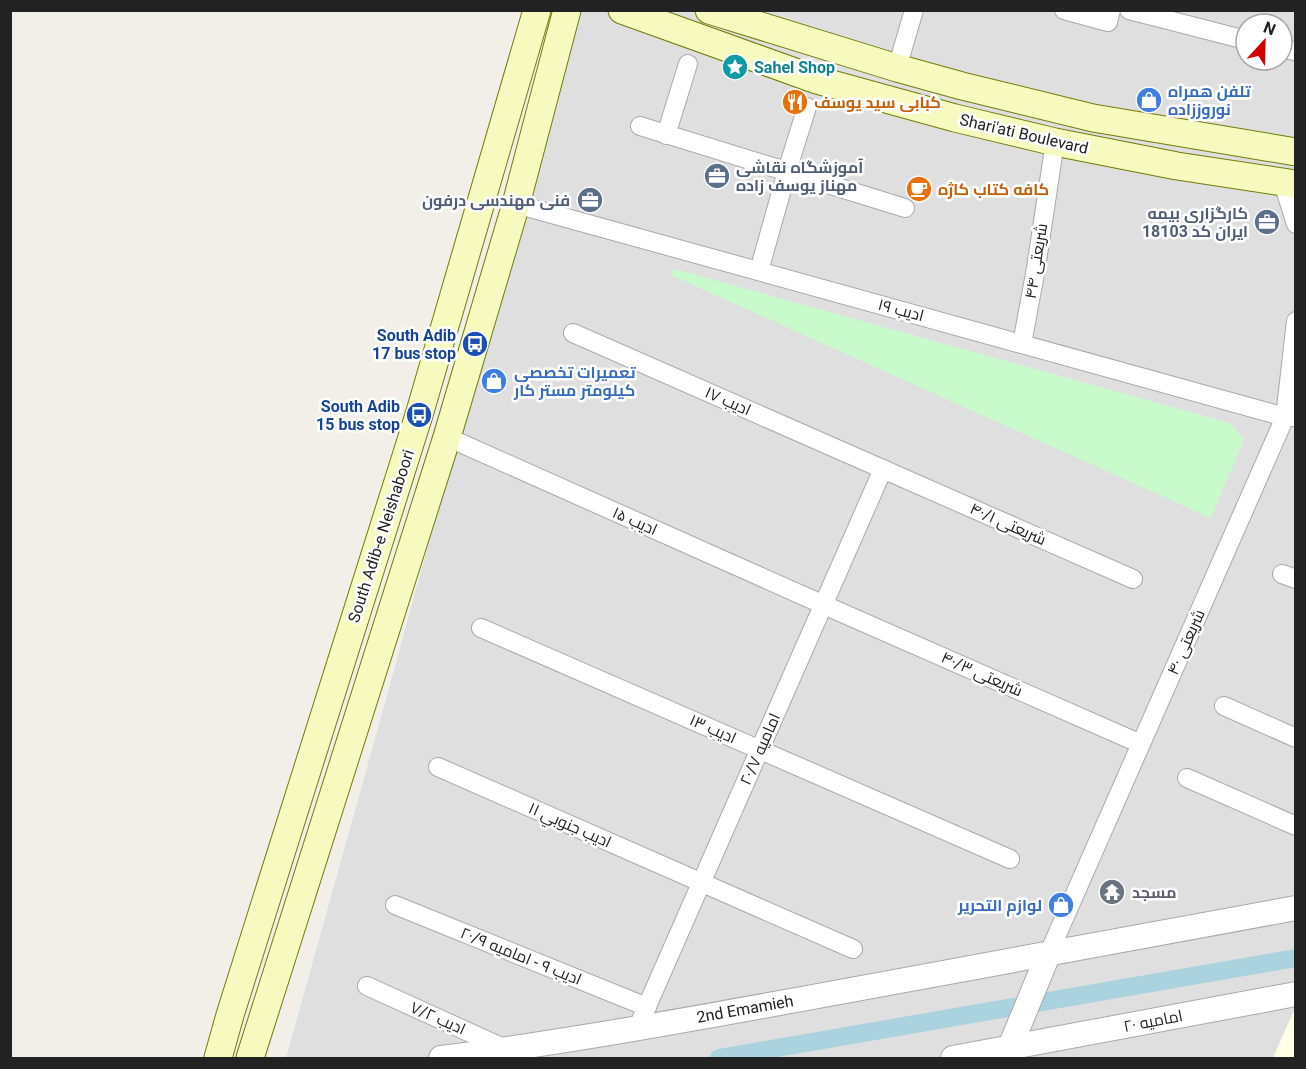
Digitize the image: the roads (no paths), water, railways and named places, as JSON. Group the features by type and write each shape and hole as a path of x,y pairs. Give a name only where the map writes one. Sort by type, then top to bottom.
{"main road":[{"name":"South Adib-e Neishaboori","path":"218,1059 419,415 537,10"},
{"name":"South Adib-e Neishaboori","path":"250,1059 447,437 516,204 567,10"},
{"name":"Shari'ati Boulevard","path":"622,10 817,80 954,118 1055,142 1176,166 1289,184"},
{"name":"Shari'ati Boulevard","path":"709,10 897,68 1093,118 1296,152"}],"street":[{"path":"897,68 914,10"},
{"path":"1064,10 1109,16"},
{"path":"1129,10 1234,37"},
{"path":"666,135 688,64"},
{"path":"759,271 807,107"},
{"path":"640,126 905,208"},
{"name":"شریعتی ۴۴","path":"1022,344 1055,142"},
{"path":"1289,184 1296,224"},
{"name":"ادیب ۱۹","path":"516,204 1290,417"},
{"name":"شریعتی ۴۰","path":"1048,955 1290,417 1296,321"},
{"name":"ادیب ۱۷","path":"573,333 883,469"},
{"name":"ادیب ۱۵","path":"447,437 824,605"},
{"name":"شریعتی ۴۰/۱","path":"883,469 1133,579"},
{"name":"امامیه ۲۰/۷","path":"642,1018 883,469"},
{"name":"شریعتی ۴۰/۳","path":"824,605 1141,744"},
{"name":"ادیب ۱۳","path":"481,628 1010,859"},
{"path":"1224,706 1296,738"},
{"name":"ادیب جنوبي ١١","path":"438,767 853,949"},
{"path":"1188,778 1296,825"},
{"name":"ادیب ۹ - امامیه ۲۰/۹","path":"395,905 642,1018"},
{"path":"1007,1053 1048,955 1296,908"},
{"name":"2nd Emamieh","path":"441,1059 508,1050 642,1018 1048,955"},
{"name":"ادیب ۷/۲","path":"367,986 508,1050"},
{"name":"امامیه ۲۰","path":"953,1059 1007,1053 1296,994"}],"waterway":[{"path":"719,1058 1296,958"}],"place":[{"name":"Sahel Shop","path":"735,67"},
{"name":"تلفن همراه نوروززاده","path":"1149,100"},
{"name":"کبابی سید یوسف","path":"795,102"},
{"name":"آموزشگاه نقاشی مهناز یوسف زاده","path":"717,176"},
{"name":"کافه کتاب کاژه","path":"919,189"},
{"name":"فنی مهندسی درفون","path":"590,200"},
{"name":"کارگزاری بیمه ایران کد 18103","path":"1267,222"},
{"name":"South Adib 17 bus stop","path":"475,344"},
{"name":"تعمیرات تخصصی کیلومتر مستر کار","path":"494,381"},
{"name":"South Adib 15 bus stop","path":"419,415"},
{"name":"مسجد","path":"1112,892"},
{"name":"لوازم التحریر","path":"1061,905"}]}
